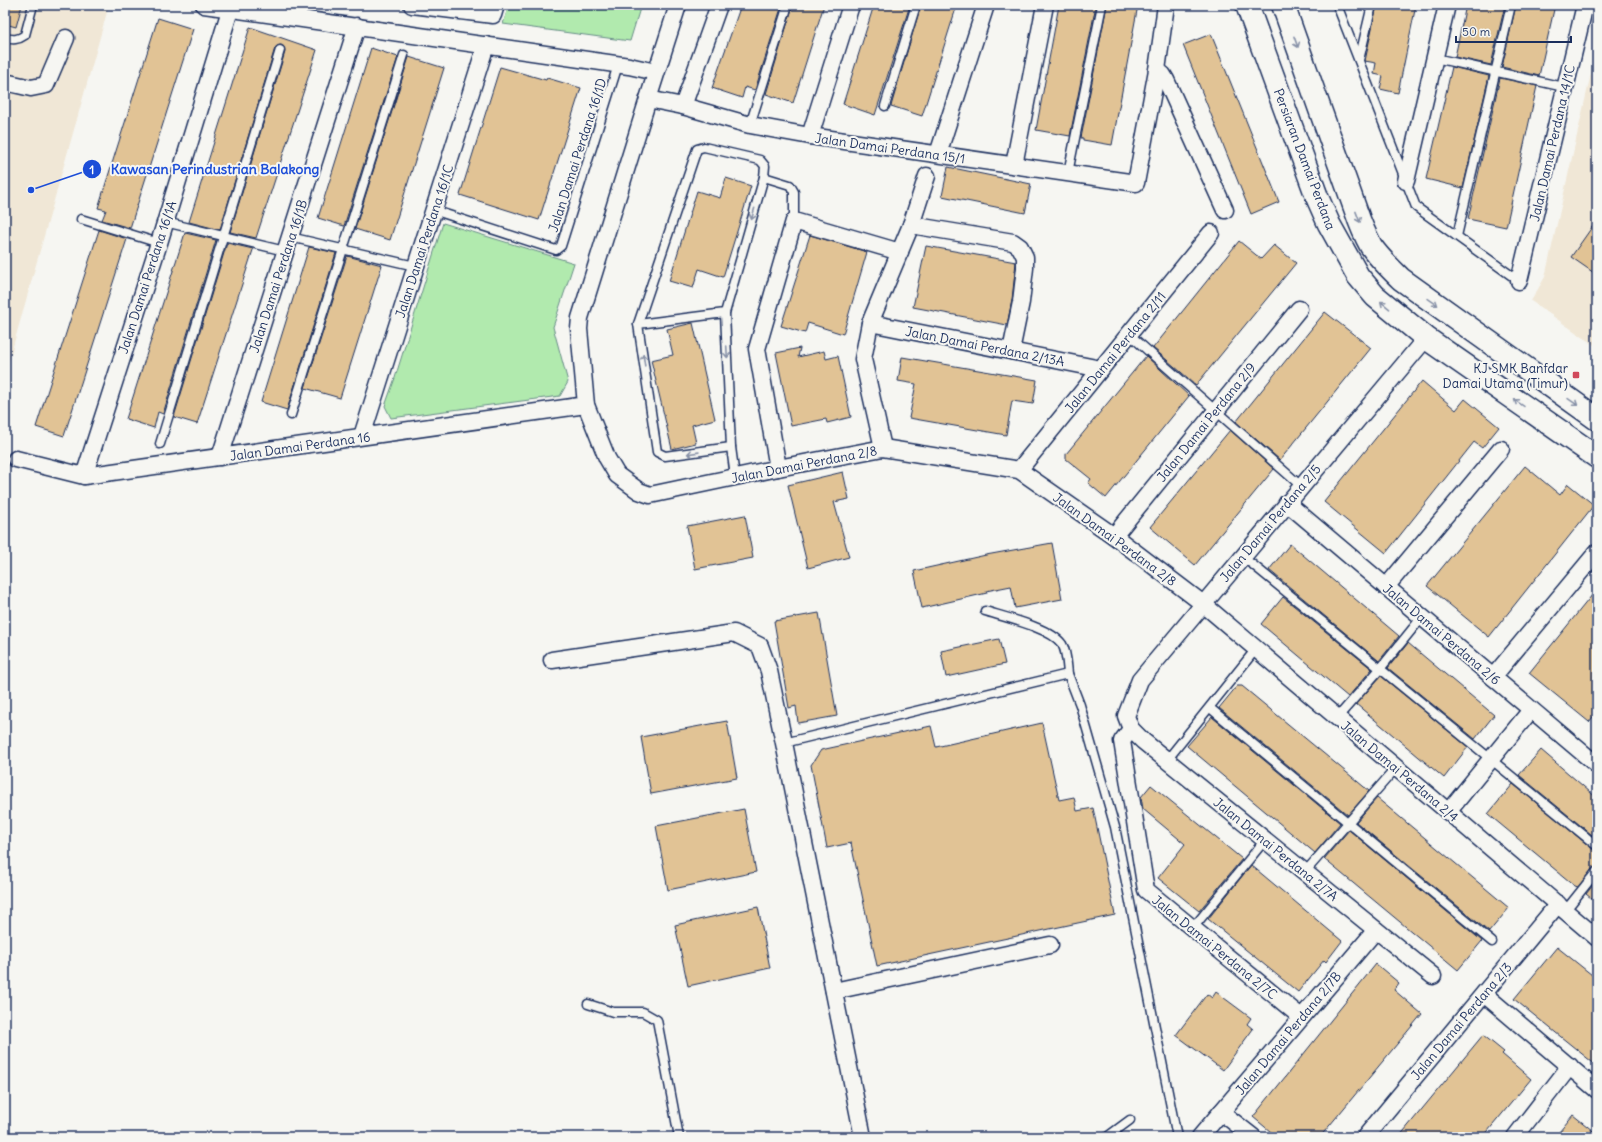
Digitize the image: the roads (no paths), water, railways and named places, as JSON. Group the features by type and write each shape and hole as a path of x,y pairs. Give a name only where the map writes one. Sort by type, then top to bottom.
{"main road":[{"name":"Persiaran Damai Perdana","path":"1247,5 1317,197 1329,224 1358,276 1375,296 1426,338 1597,457"},
{"path":"1283,5 1363,230 1372,246 1401,279 1597,419"},
{"path":"1317,197 1322,185 1327,180 1335,179 1340,181 1350,193"}],"street":[{"path":"204,5 230,10 357,26 486,45 656,72"},
{"path":"412,5 494,10"},
{"path":"586,405 579,339 580,318 678,5"},
{"path":"683,106 719,5"},
{"path":"810,136 851,5"},
{"path":"938,154 986,5"},
{"path":"1014,165 1045,5"},
{"path":"1166,5 1157,70 1166,80 1225,210"},
{"path":"1406,181 1447,5"},
{"name":"Jalan Damai Perdana 14/1C","path":"1520,281 1564,87 1585,5"},
{"name":"Jalan Damai Perdana 16/1A","path":"84,476 159,243 230,10"},
{"name":"Jalan Damai Perdana 16/1B","path":"220,457 357,26"},
{"path":"5,82 31,88 46,85 66,38"},
{"name":"Jalan Damai Perdana 16/1C","path":"362,436 486,45"},
{"name":"Jalan Damai Perdana 15/1","path":"648,99 683,106 750,125 810,136 1136,183 1157,70"},
{"path":"883,448 863,359 870,323 911,225 927,176"},
{"path":"778,468 757,349 794,221 900,252"},
{"path":"911,225 1013,242 1020,247 1025,257 1025,268 1021,302 1012,351"},
{"name":"Jalan Damai Perdana 2/11","path":"1019,470 1211,234"},
{"name":"Jalan Damai Perdana 2/9","path":"1114,536 1299,309"},
{"name":"Jalan Damai Perdana 2/13A","path":"870,323 1101,369"},
{"name":"Jalan Damai Perdana 2/5","path":"1129,723 1140,680 1202,603 1426,338"},
{"name":"Jalan Damai Perdana 16","path":"16,460 84,476 586,405"},
{"name":"Jalan Damai Perdana 2/8","path":"586,405 607,458 617,475 629,485 650,495 883,448 1019,470 1114,536 1202,603"},
{"path":"1386,587 1501,449"},
{"name":"Jalan Damai Perdana 2/6","path":"1287,503 1531,710 1596,762"},
{"path":"1493,677 1597,552"},
{"name":"Jalan Damai Perdana 2/4","path":"1202,603 1597,938"},
{"path":"552,660 734,633 760,646 769,672 784,742 863,1137"},
{"path":"1448,812 1531,710"},
{"name":"Jalan Damai Perdana 2/7A","path":"1129,723 1143,741 1433,976"},
{"name":"Jalan Damai Perdana 2/7C","path":"1129,723 1122,741 1146,890 1302,1017"},
{"name":"Jalan Damai Perdana 2/3","path":"1365,1137 1484,994 1561,908"},
{"name":"Jalan Damai Perdana 2/7B","path":"1200,1137 1376,930"},
{"path":"834,992 1050,945"},
{"path":"1484,994 1597,1090"},
{"path":"1515,1137 1570,1066"},
{"path":"1221,1112 1252,1137"}],"lane":[{"path":"5,38 12,40 18,39 25,35 33,5"},
{"path":"750,125 788,5"},
{"path":"885,106 916,5"},
{"path":"1068,173 1102,5"},
{"path":"1338,5 1416,207 1520,281"},
{"path":"1359,60 1372,5"},
{"path":"1457,236 1512,5"},
{"path":"160,444 280,50"},
{"path":"291,415 404,55"},
{"path":"1435,58 1564,87"},
{"name":"Jalan Damai Perdana 16/1D","path":"433,210 556,250 562,246 618,65"},
{"path":"731,447 665,456 657,452 638,324 698,150 704,147 760,160 765,166 764,177 725,313 731,447 735,477"},
{"path":"764,177 790,185 794,192 794,221"},
{"path":"81,219 159,243"},
{"path":"165,222 223,236 343,249 416,266"},
{"path":"638,324 725,313"},
{"path":"1129,334 1301,486"},
{"path":"1241,557 1252,564 1597,846"},
{"path":"985,611 1043,630 1062,644 1068,674 1080,705 1115,828 1177,1137"},
{"path":"1338,718 1422,617"},
{"path":"1167,760 1256,649"},
{"path":"784,742 1068,674"},
{"path":"1210,708 1492,942"},
{"path":"1305,872 1396,768"},
{"path":"1193,928 1265,840"},
{"path":"1561,908 1597,871"},
{"path":"588,1004 613,1012 643,1012 657,1020 679,1137"},
{"path":"1107,1137 1130,1120"}],"place":[{"name":"Kawasan Perindustrian Balakong","path":"31,190"},
{"name":"KJ SMK Banfdar Damai Utama (Timur)","path":"1576,375"}]}
